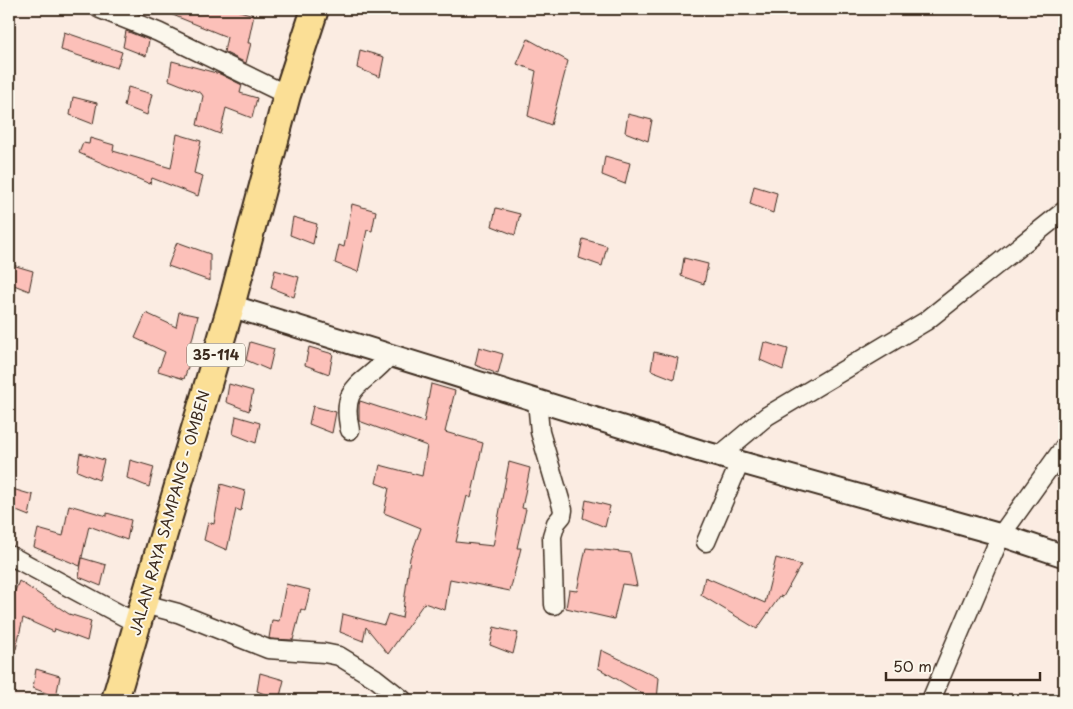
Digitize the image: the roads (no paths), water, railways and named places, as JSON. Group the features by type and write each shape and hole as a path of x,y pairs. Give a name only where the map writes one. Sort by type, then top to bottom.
{"main road":[{"name":"JALAN RAYA SAMPANG - OMBEN","path":"115,700 231,306 287,95 315,9"}],"street":[{"path":"100,9 158,32 287,95"},
{"path":"719,456 767,416 926,321 1064,212"},
{"path":"231,306 719,456 1001,535 1064,556"},
{"path":"350,430 346,412 349,398 354,389 380,368 390,355"},
{"path":"537,400 540,432 562,510 562,516 556,523 552,536 554,605"},
{"path":"931,700 1001,535 1064,448"},
{"path":"706,542 740,462"},
{"path":"9,555 141,614 178,613 268,649 324,653 339,656 375,678 403,700"}]}
